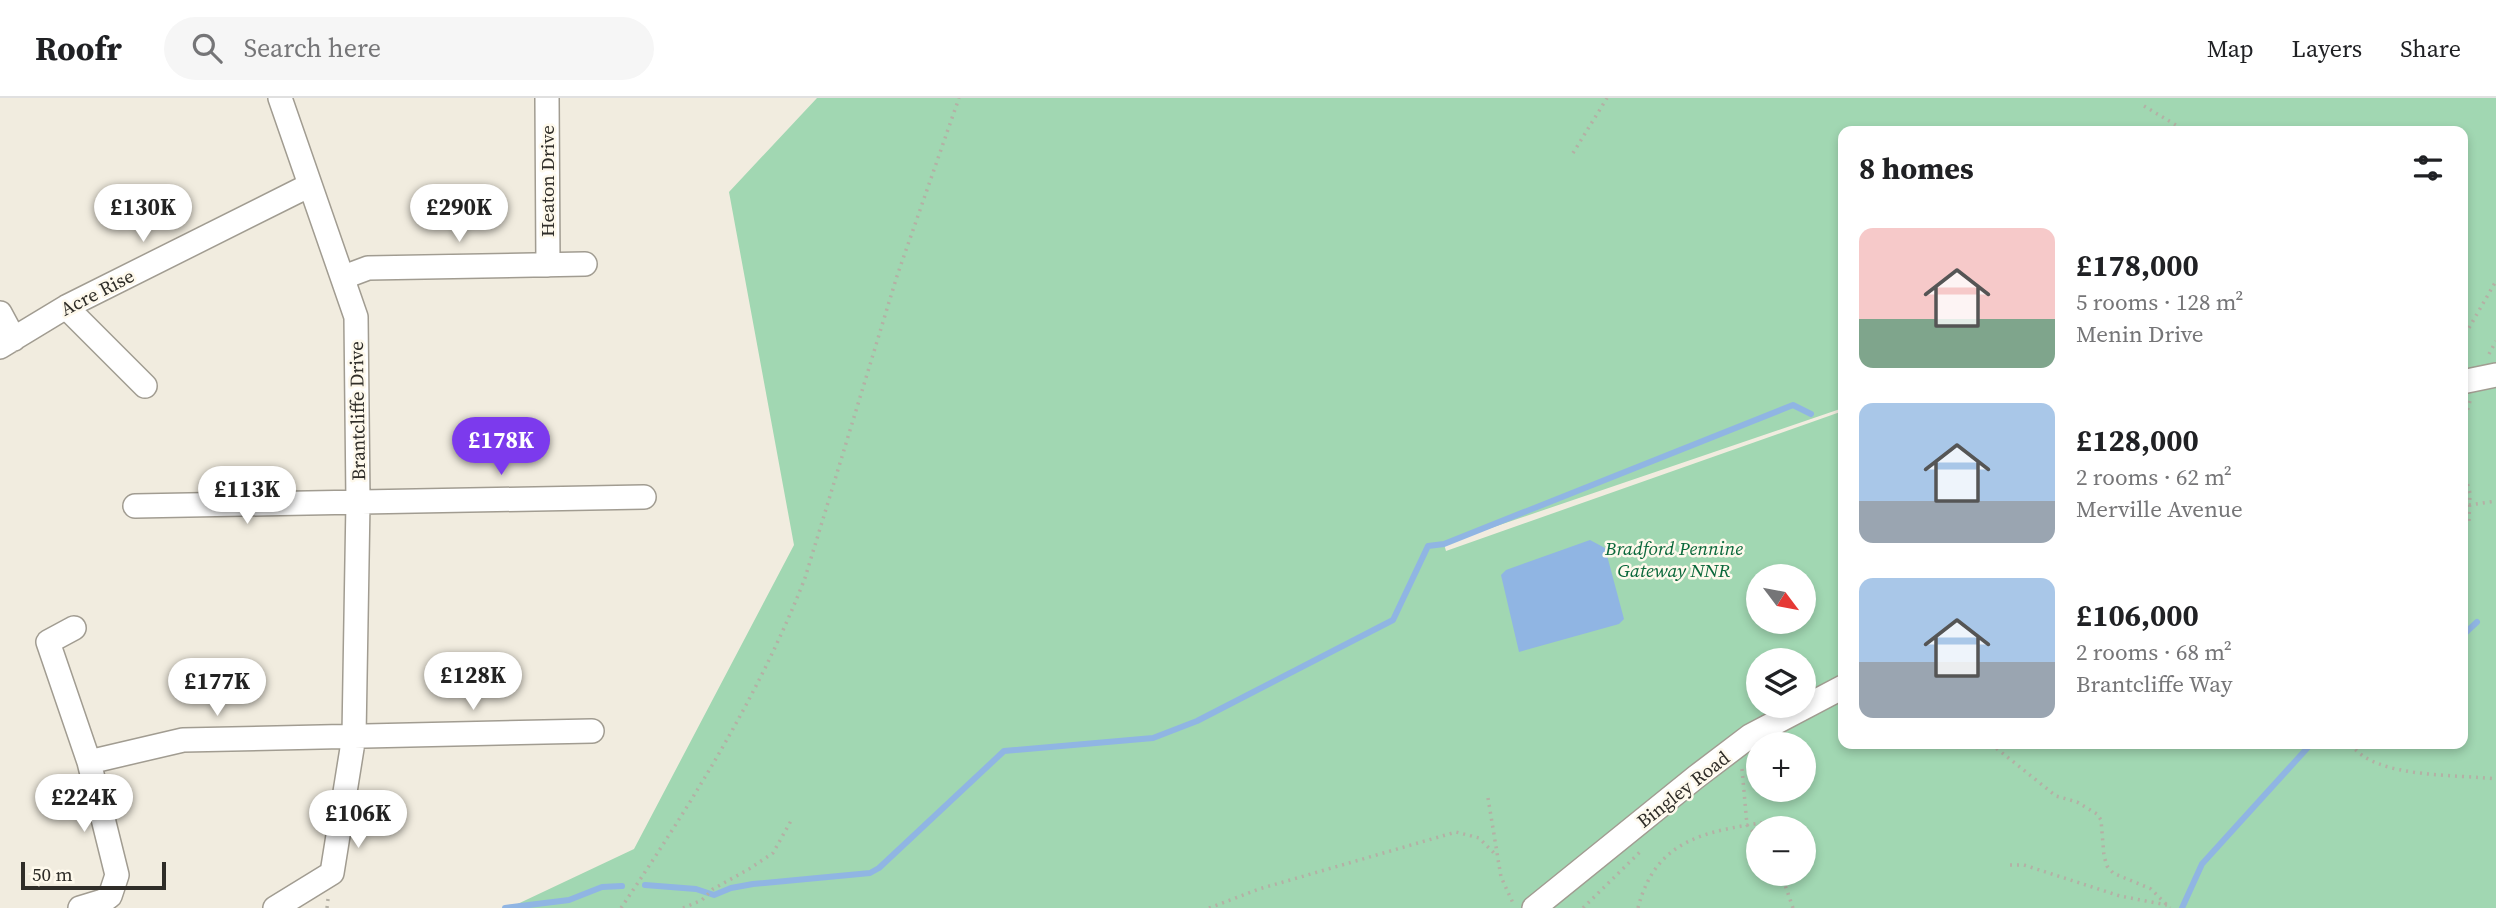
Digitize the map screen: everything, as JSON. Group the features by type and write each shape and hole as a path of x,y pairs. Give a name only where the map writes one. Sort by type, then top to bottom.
{"street":[{"name":"Brantcliffe Drive","path":"275,908 332,873 354,736 358,502 356,317 280,98"},
{"name":"Heaton Drive","path":"547,98 548,265"},
{"name":"Acre Rise","path":"7,343 66,307 310,185"},
{"path":"344,277 368,268 585,264"},
{"path":"66,307 145,386"},
{"path":"0,313 7,343"},
{"path":"2468,381 2496,375"},
{"path":"135,506 645,497"},
{"path":"74,628 48,642 89,762 117,875 110,896 80,908"},
{"name":"Bingley Road","path":"1534,908 1696,776 1750,736 1838,690"},
{"path":"89,762 183,740 592,731"}],"path":[{"path":"621,908 703,782 790,617 805,578 897,276 959,98"},
{"path":"1573,153 1606,98"},
{"path":"2144,106 2178,126"},
{"path":"2468,330 2496,281"},
{"path":"2468,481 2469,521"},
{"path":"2470,504 2496,501"},
{"path":"1997,749 2056,796 2077,802 2097,814 2101,820 2108,866 2122,877 2151,889 2169,907"},
{"path":"2356,749 2364,758 2397,769 2496,779"},
{"path":"1741,761 1746,816"},
{"path":"1488,798 1501,877 1516,908"},
{"path":"683,908 702,900 713,889 773,853 792,818"},
{"path":"1638,908 1648,880 1677,848 1692,838 1713,831 1746,825"},
{"path":"1209,908 1259,889 1456,832 1479,838 1496,855"},
{"path":"2010,865 2024,865 2120,896 2169,907"},
{"path":"1786,886 1793,908"}],"green space":[{"name":"Bradford Pennine Gateway NNR","path":"817,98 2496,98 2496,908 509,908 634,849 794,545 729,192"}],"water":[{"path":"1590,540 1605,548 1624,619 1619,624 1519,652 1501,575 1506,570"}],"waterway":[{"path":"645,885 696,889 714,895 731,888 753,884 870,873 879,868 1004,751 1153,738 1197,721 1393,620 1428,546 1444,544 1793,405 1811,414"},
{"path":"2468,630 2477,622"},
{"path":"2182,908 2202,864 2306,749"},
{"path":"505,908 569,900 602,887 622,886"}]}
